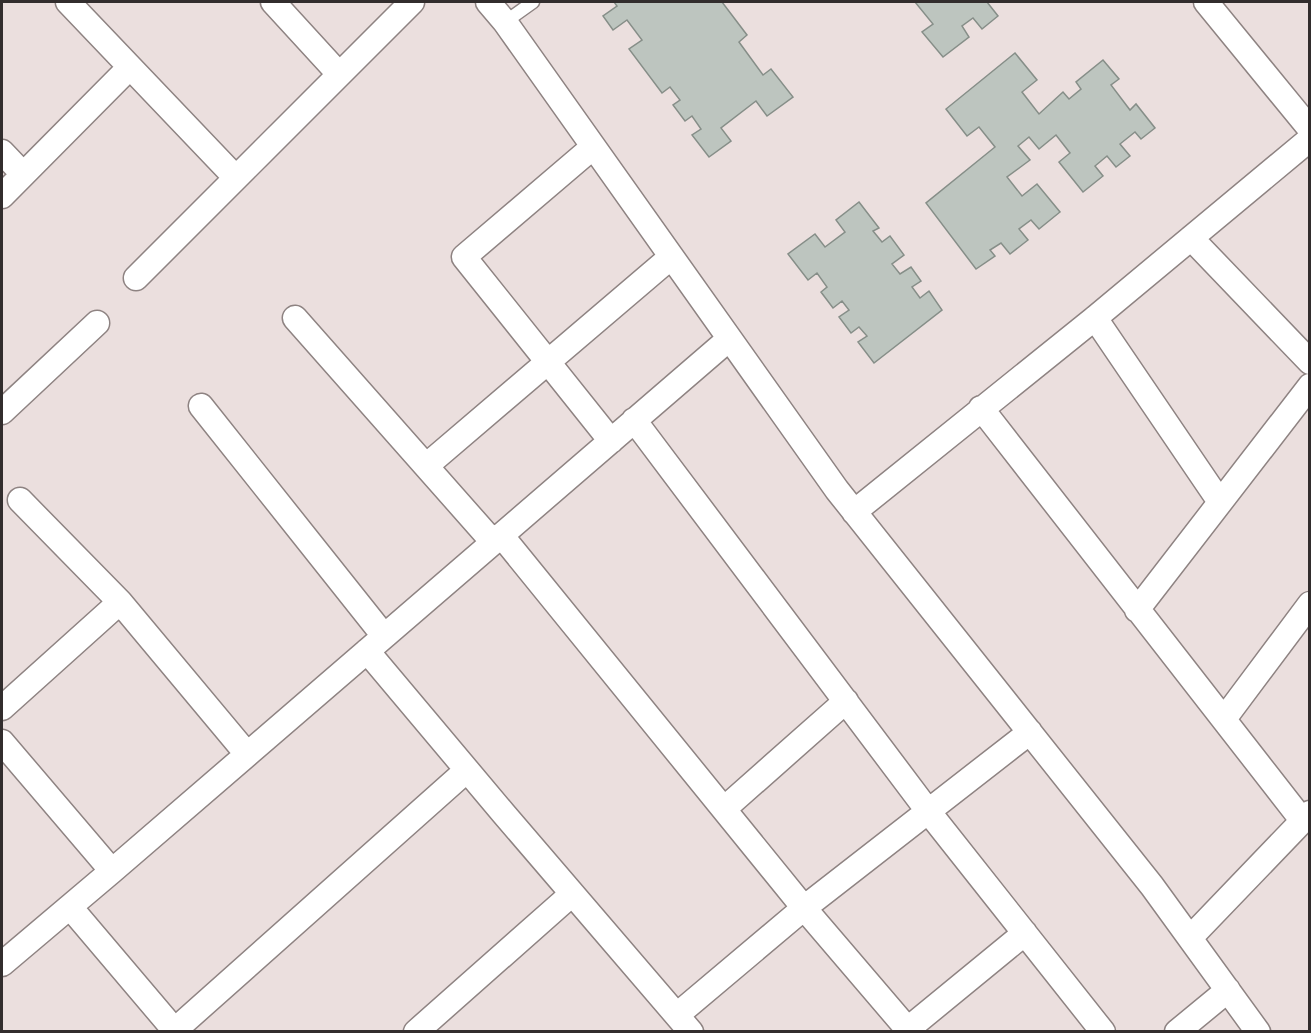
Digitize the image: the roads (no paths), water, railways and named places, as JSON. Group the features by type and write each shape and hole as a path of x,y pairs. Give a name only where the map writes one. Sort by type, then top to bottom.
{"street":[{"path":"68,2 236,178"},
{"path":"273,2 339,74"},
{"path":"136,278 412,2"},
{"path":"488,2 505,22 837,490 1152,886 1258,1032"},
{"path":"1206,2 1310,129"},
{"path":"2,196 130,67"},
{"path":"854,512 1095,318 1310,139"},
{"path":"594,147 464,257 611,441"},
{"path":"2,152 23,174"},
{"path":"1191,238 1310,362"},
{"path":"426,466 549,364 671,257"},
{"path":"295,318 426,466 497,539 724,809 804,908 909,1030 1025,933"},
{"path":"1095,318 1220,502"},
{"path":"2,412 97,323"},
{"path":"2,964 729,339"},
{"path":"1137,610 1310,386"},
{"path":"201,406 467,770 684,1023 804,908 1030,732"},
{"path":"981,408 1137,610 1224,719 1306,816 1190,938"},
{"path":"634,420 928,811 1103,1032"},
{"path":"20,500 120,602 247,754"},
{"path":"2,708 120,602"},
{"path":"1224,719 1310,604"},
{"path":"724,809 846,701"},
{"path":"2,742 112,871"},
{"path":"70,907 176,1031 467,770"},
{"path":"416,1032 572,894"},
{"path":"1177,1032 1228,990"}],"lane":[{"path":"505,22 533,2"}]}
